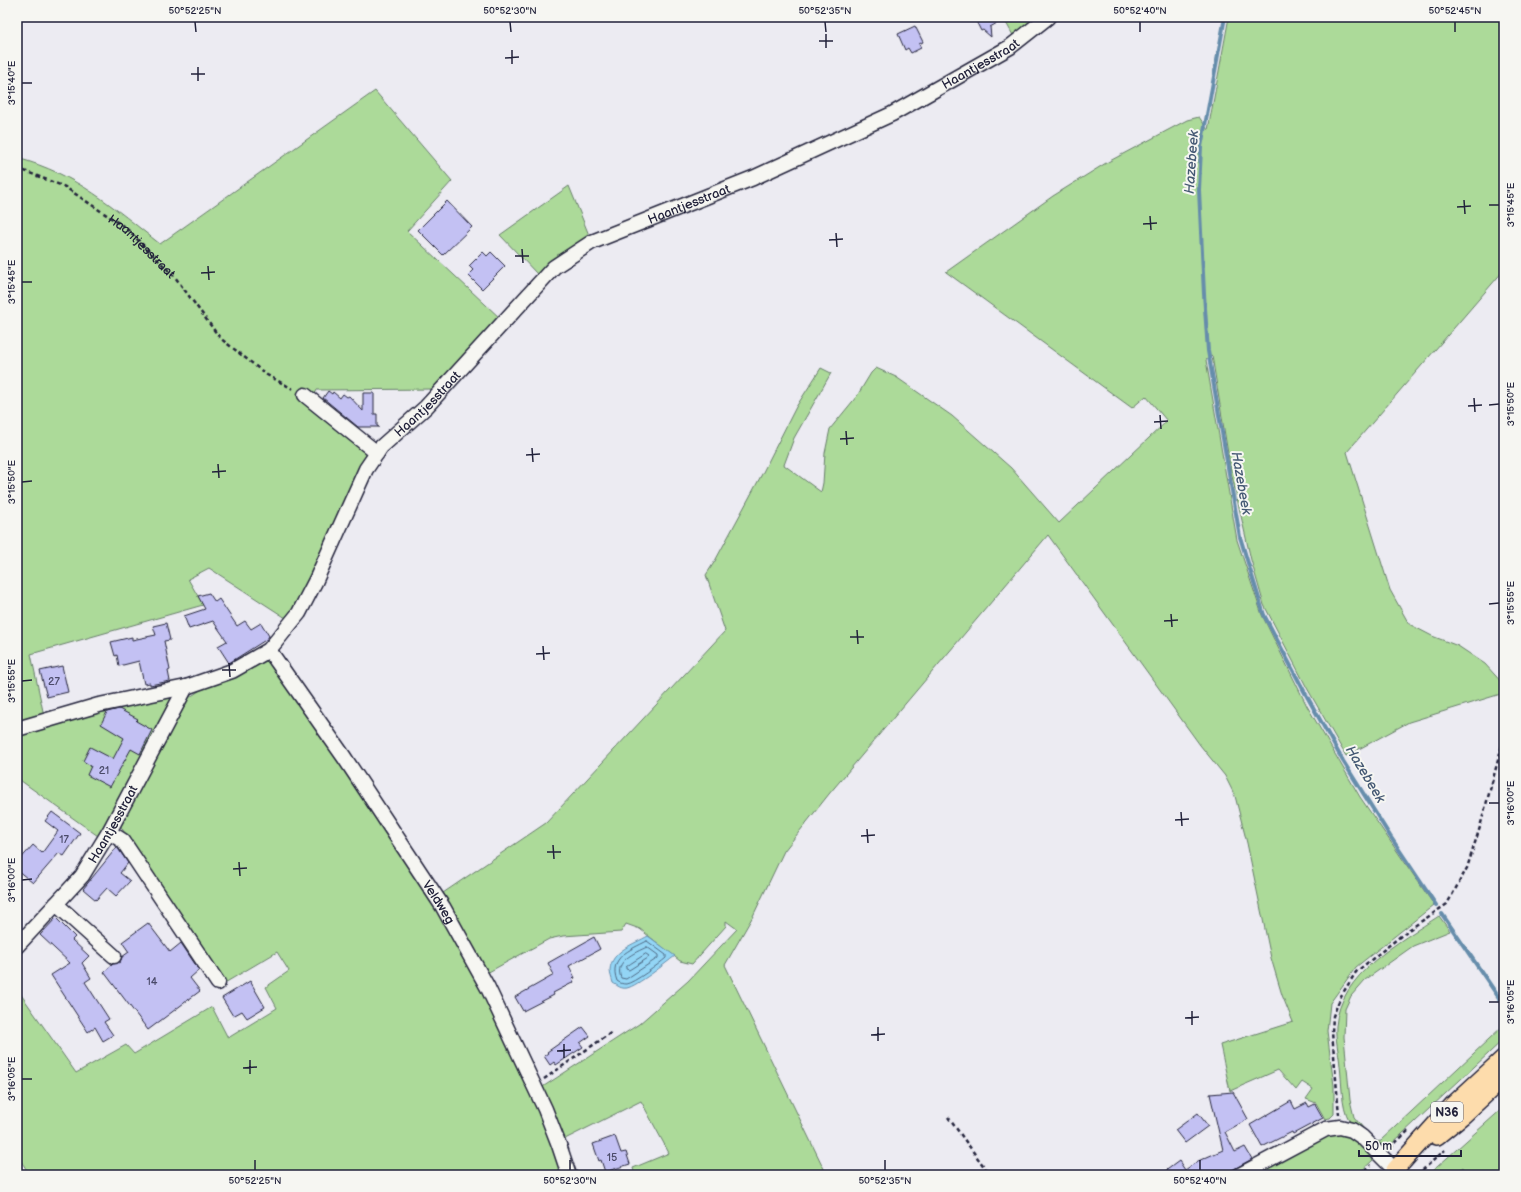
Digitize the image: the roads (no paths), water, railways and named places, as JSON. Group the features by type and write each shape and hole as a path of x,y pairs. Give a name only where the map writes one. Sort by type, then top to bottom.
{"main road":[{"name":"N36","path":"1395,1173 1454,1104 1504,1058"},
{"name":"N36","path":"1395,1173 1463,1115 1504,1077"}],"street":[{"name":"Haantjesstraat","path":"17,729 99,705 186,687 232,671 269,650 299,613 316,580 366,469 380,447 426,407 554,267 592,242 753,178 892,114 1010,47 1048,17"},
{"path":"305,395 376,453"},
{"name":"Veldweg","path":"269,650 344,757 443,907 488,988 534,1086 553,1131 569,1175"},
{"name":"Haantjesstraat","path":"17,946 82,876 109,832 186,687"},
{"path":"109,832 123,841 218,983"},
{"path":"56,904 114,956"},
{"path":"1240,1175 1326,1129 1340,1127 1352,1130 1362,1137 1395,1173"}],"water":[{"path":"648,936 675,956 632,986 623,988 613,983 610,970 611,963 614,958 630,945"}],"waterway":[{"name":"Hazebeek","path":"1225,17 1201,147 1199,190 1208,351 1240,537 1264,615 1304,691 1343,761 1390,836 1436,905"},
{"name":"Hazebeek","path":"1442,914 1504,1005"}]}
